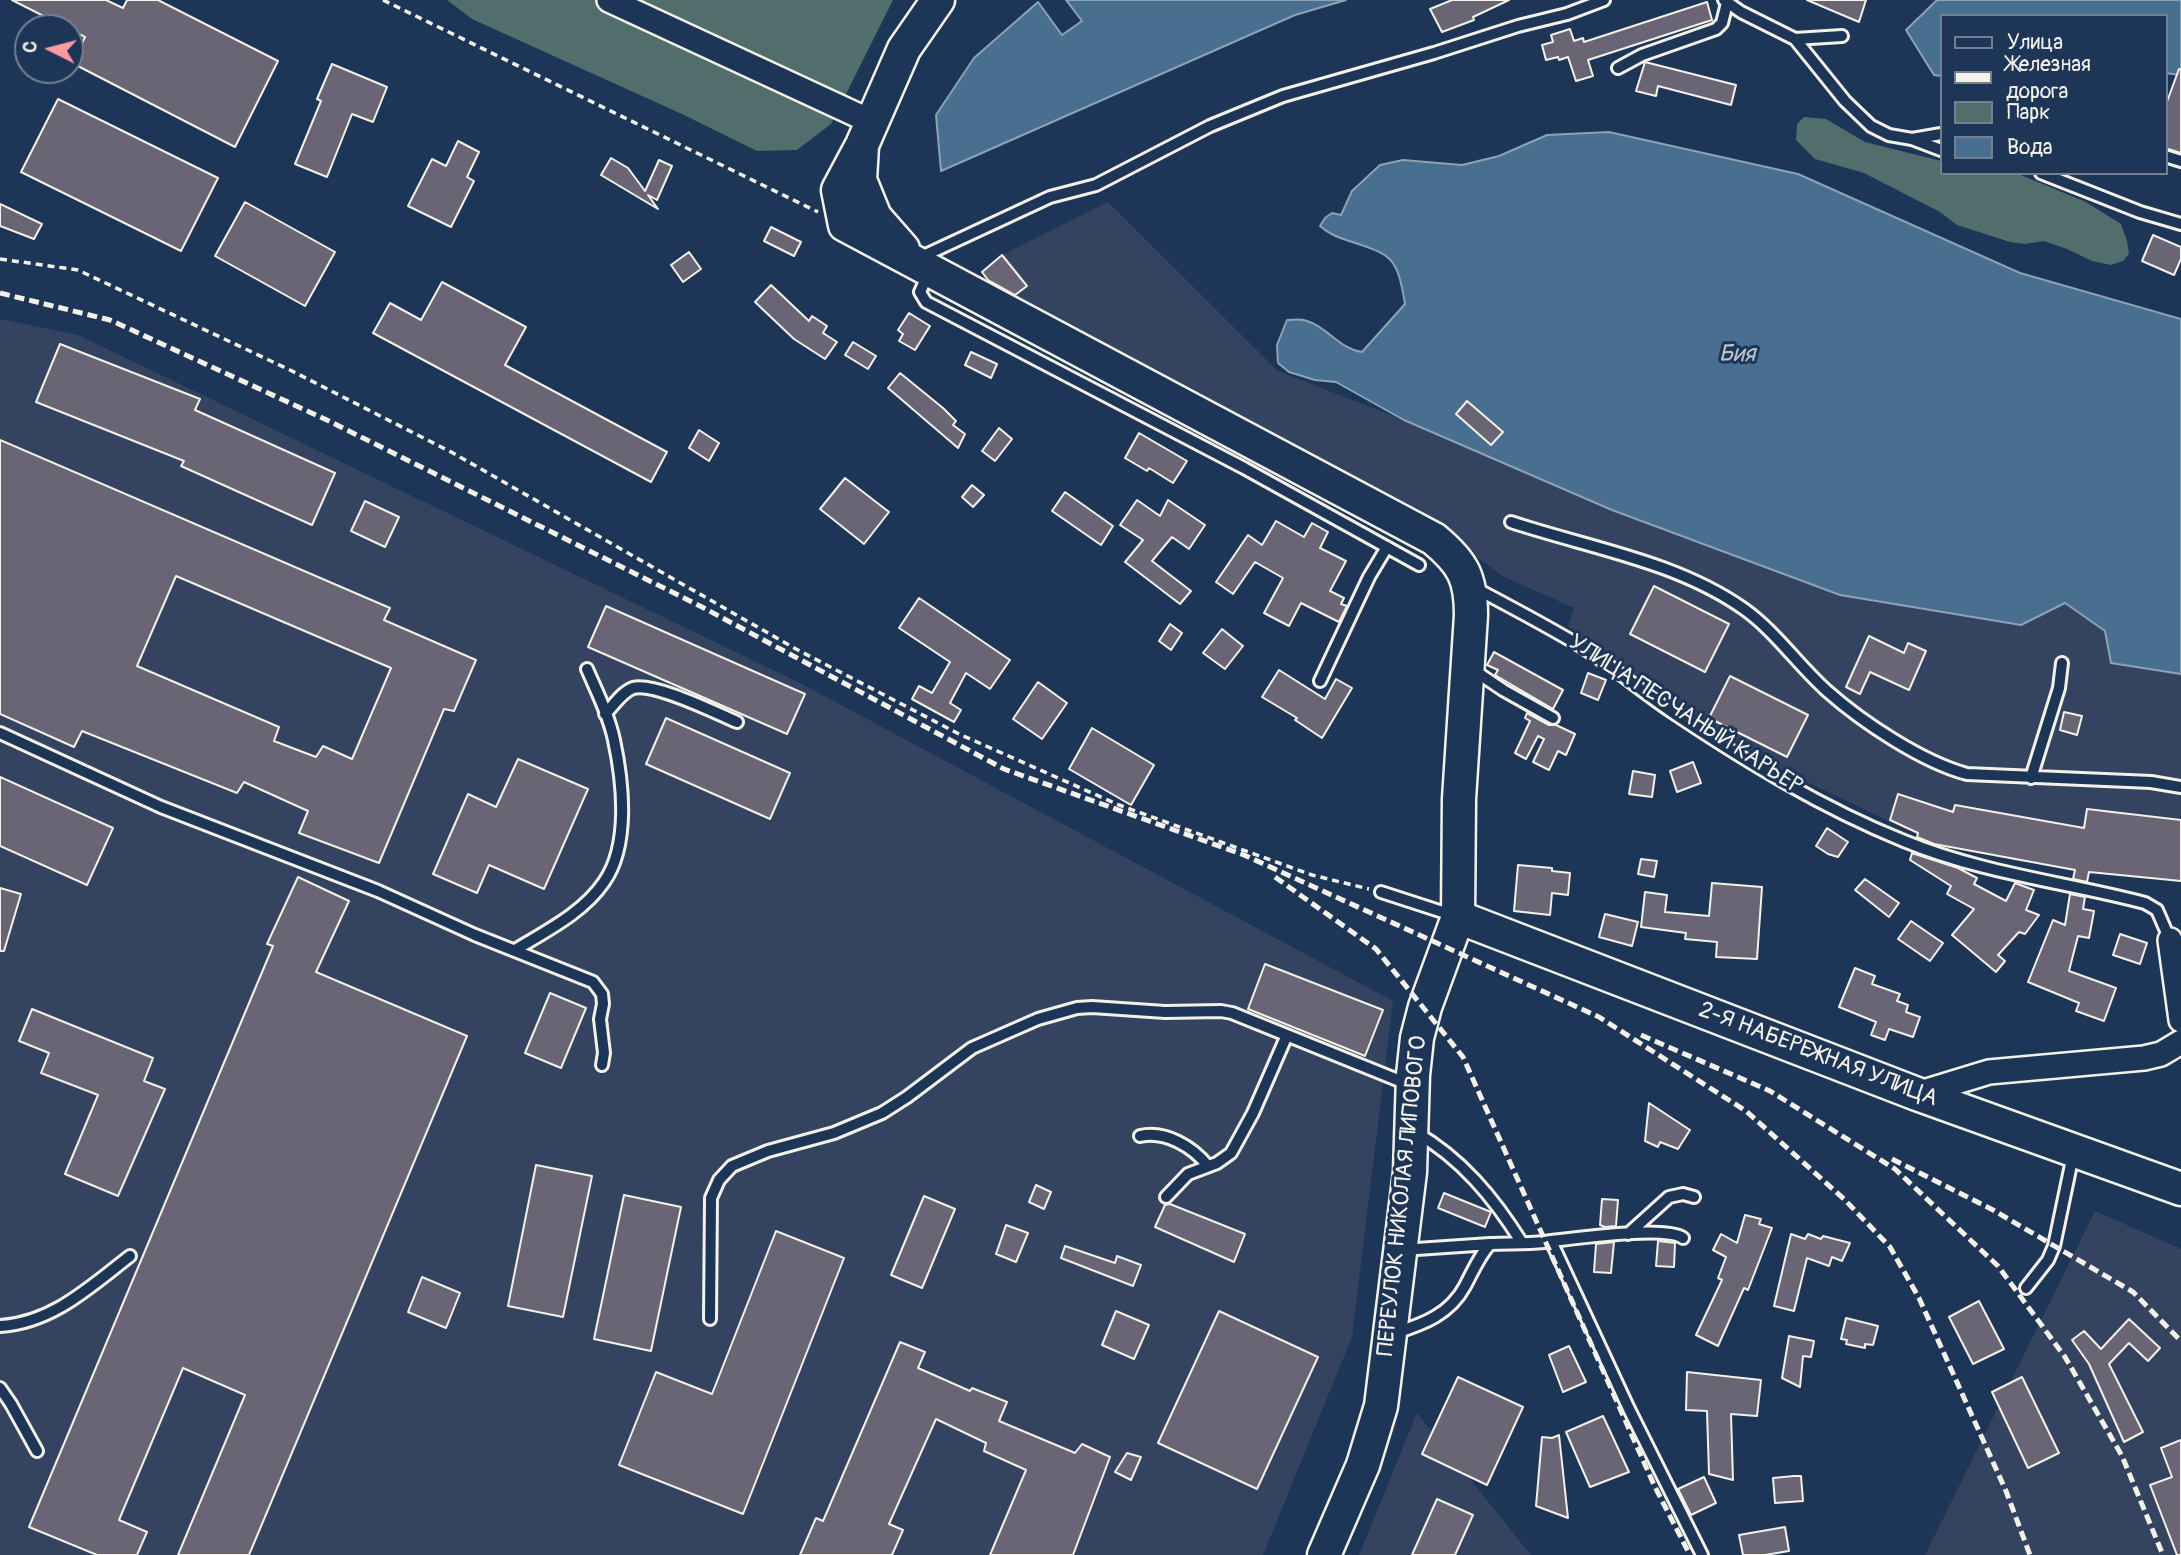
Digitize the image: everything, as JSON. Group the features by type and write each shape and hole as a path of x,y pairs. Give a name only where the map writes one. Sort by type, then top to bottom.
{"street":[{"path":"609,0 867,133"},
{"path":"938,0 904,49 867,133 838,190 845,225 1434,539 1461,566 1469,585"},
{"path":"867,133 860,180 875,216 922,265"},
{"name":"ПЕРЕУЛОК НИКОЛАЯ ЛИПОВОГО","path":"1324,1555 1363,1465 1381,1406 1412,1131 1417,1038 1425,1007 1458,917 1459,799 1471,615 1469,585"},
{"name":"2-Я НАБЕРЕЖНАЯ УЛИЦА","path":"1458,917 1917,1094 2181,1189"},
{"name":"УЛИЦА ПЕСЧАНЫЙ КАРЬЕР","path":"2171,940 2181,1020"},
{"path":"1917,1094 1989,1072 2144,1058 2161,1054 2181,1042"}],"lane":[{"path":"1419,565 1244,468 926,302 920,292 922,265 1050,197 1096,185 1210,125 1283,96 1567,14 1604,0"},
{"path":"1618,68 1642,55 1716,29 1722,23 1726,1 1741,12 1795,39 1862,119 1878,130 1940,150"},
{"path":"1795,39 1842,36"},
{"path":"1912,139 1940,134"},
{"path":"2046,175 2140,212 2181,224"},
{"path":"1511,522 1676,572 1728,599 1753,616 1843,704 1902,744 1940,765 1967,774 2151,782 2181,787"},
{"path":"1320,681 1387,547"},
{"name":"УЛИЦА ПЕСЧАНЫЙ КАРЬЕР","path":"1469,585 1581,647 1672,712 1730,749 1850,817 1906,842 1987,869 2145,903 2157,910 2171,940"},
{"path":"2031,778 2060,688 2062,663"},
{"path":"1467,665 1503,690 1553,718"},
{"path":"515,950 589,901 605,882 621,839 621,799 614,739 587,669"},
{"path":"605,714 632,688 643,688 688,701 737,722"},
{"path":"0,733 161,807 378,891 593,982 598,987 603,1004 600,1019 604,1053 602,1065"},
{"path":"1381,892 1458,917"},
{"path":"710,1319 711,1198 714,1189 732,1166 768,1151 834,1133 881,1113 982,1043 1038,1019 1077,1008 1092,1007 1165,1012 1221,1011 1244,1017 1413,1086"},
{"path":"1166,1196 1188,1174 1231,1153 1287,1035"},
{"path":"1412,1131 1439,1147 1478,1182 1522,1242"},
{"path":"1140,1136 1160,1135 1174,1140 1200,1155 1208,1166"},
{"path":"2026,1288 2048,1260 2054,1246 2073,1150"},
{"path":"1628,1234 1669,1197 1683,1194 1694,1197"},
{"path":"1400,1250 1628,1234 1672,1233 1683,1238"},
{"path":"1551,1241 1629,1409 1702,1555"},
{"path":"1389,1335 1422,1325 1445,1311 1456,1301 1490,1244"},
{"path":"0,1326 39,1319 58,1309 130,1256"},
{"path":"0,1388 37,1451"}],"path":[{"path":"383,0 845,225"},
{"path":"0,259 78,270 290,370 453,453 796,649 959,734 1119,805 1312,876 1381,892"}],"shaded area":[{"path":"1108,202 1278,371 1404,420 1613,510 2021,625 2065,603 2105,631 2111,663 2181,674 2181,881 2074,870 1974,851 1905,829 1784,771 1725,737 1568,626 1574,608 1502,576 1406,503 1091,343 1006,303 982,272 1002,255"},
{"path":"0,319 78,335 800,683 1393,1001 1352,1337 1263,1555 0,1555"},
{"path":"2095,1211 2181,1249 2181,1555 1925,1555"},
{"path":"1417,1413 1531,1555 1359,1555"}],"green space":[{"path":"447,0 893,0 831,124 797,150 757,151 472,19"},
{"path":"1804,117 1826,119 1865,142 1940,161 1940,175 2021,175 2086,202 2121,224 2129,254 2123,261 2111,265 2092,261 2044,241 2025,244 2010,242 1957,225 1940,212 1864,173 1815,159 1796,140 1797,124"}],"water":[{"path":"1066,0 1346,0 1295,15 941,171 936,115 974,58 1038,2 1062,35 1082,21"},
{"path":"1937,0 2181,0 2181,75 2167,73 2167,14 1940,14 1940,76 1934,75 1906,30"},
{"name":"Бия","path":"1609,132 1798,174 2020,273 2181,319 2181,674 2111,663 2105,631 2065,603 2021,625 1840,595 1612,510 1404,420 1336,382 1315,380 1289,372 1278,363 1277,345 1287,320 1312,323 1346,347 1362,352 1405,304 1399,276 1391,260 1375,250 1337,237 1320,226 1332,213 1341,215 1352,191 1380,165 1403,160 1462,165 1499,156 1547,135"}],"building":[{"path":"12,0 106,0 123,8 127,0 158,0 278,61 235,147 84,69 84,14 40,14"},
{"path":"1452,0 1509,0 1473,17 1474,20 1442,32 1430,9"},
{"path":"1807,0 1866,0 1859,22"},
{"path":"1707,2 1712,20 1588,60 1593,76 1576,81 1568,57 1546,60 1542,45 1553,42 1551,35 1570,29 1574,41 1583,38 1584,42"},
{"path":"1645,62 1736,85 1731,105 1658,86 1656,96 1636,91"},
{"path":"332,64 387,87 373,122 352,114 327,177 295,164 321,101 317,99"},
{"path":"2181,69 2181,153 2167,149 2167,102"},
{"path":"58,99 218,178 181,251 21,172"},
{"path":"458,141 479,152 467,177 474,181 451,227 408,206 432,159 446,166"},
{"path":"611,158 628,168 645,191 659,160 672,166 657,200 648,195 658,209 601,175"},
{"path":"245,202 335,252 305,306 215,256"},
{"path":"0,204 42,224 34,239 0,226"},
{"path":"771,227 801,242 794,256 764,241"},
{"path":"2153,235 2181,247 2181,259 2174,275 2142,261"},
{"path":"689,252 701,269 683,282 671,265"},
{"path":"1002,255 1027,286 1015,295 988,280 982,272"},
{"path":"442,282 526,327 505,365 667,452 651,482 373,333 390,303 421,320"},
{"path":"771,285 809,321 812,316 827,326 823,333 837,342 825,359 794,339 755,302"},
{"path":"909,313 930,326 915,350 899,341 903,334 898,330"},
{"path":"853,342 876,356 868,369 845,355"},
{"path":"60,344 200,399 195,410 335,473 312,525 181,466 184,461 36,402"},
{"path":"971,352 997,364 991,378 965,365"},
{"path":"900,373 956,421 953,425 965,434 958,448 888,388"},
{"path":"1467,401 1503,432 1491,445 1456,414"},
{"path":"999,428 1012,439 995,461 982,451"},
{"path":"699,430 719,443 709,461 689,448"},
{"path":"1139,433 1187,461 1173,483 1149,468 1147,471 1125,458"},
{"path":"0,440 390,608 384,620 476,660 454,711 444,709 379,863 299,833 308,811 244,782 237,793 82,731 74,747 0,714","holes":["176,576 391,668 352,759 323,746 316,757 274,741 279,727 137,666"]},
{"path":"845,478 889,512 864,544 820,509"},
{"path":"972,485 984,495 973,507 962,497"},
{"path":"1065,492 1113,526 1101,545 1052,511"},
{"path":"1137,500 1160,516 1168,500 1205,525 1189,549 1172,537 1152,561 1191,591 1180,604 1125,562 1143,540 1120,525"},
{"path":"365,501 399,517 385,547 351,531"},
{"path":"1276,521 1304,537 1312,523 1328,532 1320,548 1346,561 1330,591 1344,598 1341,604 1347,606 1339,622 1301,603 1289,626 1264,613 1283,578 1255,562 1233,594 1216,582 1248,535 1262,545"},
{"path":"1654,586 1729,624 1705,672 1630,634"},
{"path":"919,598 1010,660 990,689 966,673 950,703 961,710 954,722 912,699 919,686 932,693 950,662 899,628"},
{"path":"606,606 805,694 787,734 588,647"},
{"path":"1170,624 1182,633 1171,650 1159,641"},
{"path":"1222,629 1243,646 1225,669 1203,653"},
{"path":"1869,636 1904,653 1908,643 1926,651 1909,690 1870,672 1860,694 1846,687"},
{"path":"1494,652 1563,690 1553,709 1495,675 1498,670 1487,665"},
{"path":"1279,670 1325,699 1336,679 1352,688 1322,738 1295,720 1297,718 1262,697"},
{"path":"1588,673 1606,680 1598,700 1581,693"},
{"path":"1730,676 1808,715 1787,757 1709,718"},
{"path":"1038,682 1067,703 1042,739 1013,719"},
{"path":"2064,712 2082,716 2077,735 2060,730"},
{"path":"1527,713 1549,725 1556,725 1575,734 1566,755 1558,751 1549,770 1533,762 1544,739 1538,736 1526,759 1515,753 1530,721 1525,718"},
{"path":"666,718 790,773 770,819 646,764"},
{"path":"1092,728 1154,765 1131,805 1069,769"},
{"path":"518,759 588,789 544,889 489,865 477,893 433,874 468,794 496,807"},
{"path":"1693,762 1701,783 1677,792 1670,771"},
{"path":"1633,771 1655,775 1652,797 1629,794"},
{"path":"0,777 113,828 87,885 0,846"},
{"path":"1898,794 1953,812 1955,805 2084,828 2087,809 2181,820 2181,881 2089,872 2087,882 2073,879 2075,870 1934,844 1890,820"},
{"path":"1827,828 1848,842 1838,857 1816,846"},
{"path":"1912,853 1958,868 1977,878 1974,884 2006,901 2015,883 2034,890 2026,910 2039,915 2025,934 2019,932 1998,955 2005,961 1996,972 1952,935 1974,909 1947,894 1951,886 1910,860"},
{"path":"1641,859 1657,861 1654,877 1638,874"},
{"path":"1518,865 1552,868 1552,871 1570,873 1568,895 1552,893 1550,915 1514,911"},
{"path":"298,877 349,901 316,972 467,1036 249,1555 178,1555 245,1395 183,1368 119,1520 147,1532 137,1555 97,1555 29,1527 273,946 267,944"},
{"path":"1865,879 1899,903 1889,917 1855,890"},
{"path":"1712,883 1762,887 1757,959 1716,957 1717,942 1685,939 1686,933 1641,927 1645,892 1667,895 1665,912 1709,916"},
{"path":"0,888 21,894 4,951 0,951"},
{"path":"2070,894 2085,897 2083,909 2094,911 2089,938 2078,936 2069,971 2116,988 2104,1021 2076,1011 2079,1003 2028,982 2053,920 2065,925"},
{"path":"1605,914 1638,922 1632,946 1599,937"},
{"path":"1911,921 1943,943 1930,961 1898,939"},
{"path":"2120,934 2147,943 2140,964 2113,955"},
{"path":"1265,964 1383,1010 1365,1056 1248,1009"},
{"path":"1855,968 1875,976 1872,984 1900,994 1897,1001 1908,1005 1906,1012 1920,1017 1913,1037 1889,1029 1885,1040 1871,1035 1876,1022 1839,1007"},
{"path":"550,993 586,1008 561,1068 525,1053"},
{"path":"32,1009 153,1058 144,1081 165,1089 118,1196 65,1174 98,1095 41,1073 49,1053 19,1041"},
{"path":"1649,1103 1690,1130 1678,1149 1660,1142 1658,1147 1645,1141"},
{"path":"536,1165 592,1176 563,1317 508,1306"},
{"path":"1036,1185 1051,1192 1044,1209 1029,1202"},
{"path":"1444,1193 1491,1212 1485,1227 1438,1208"},
{"path":"624,1195 681,1207 651,1351 594,1339"},
{"path":"924,1196 955,1209 922,1288 891,1275"},
{"path":"1602,1199 1618,1200 1616,1226 1600,1225"},
{"path":"1170,1204 1245,1234 1234,1262 1155,1227 1165,1205"},
{"path":"1745,1215 1761,1219 1759,1224 1772,1228 1748,1290 1744,1288 1718,1346 1696,1335 1722,1280 1718,1278 1726,1257 1713,1250 1721,1234 1737,1243"},
{"path":"1006,1225 1028,1233 1016,1262 996,1254"},
{"path":"776,1231 844,1258 743,1514 619,1465 656,1372 712,1394"},
{"path":"1791,1234 1805,1239 1808,1234 1821,1239 1823,1236 1850,1243 1842,1261 1832,1257 1829,1266 1807,1258 1794,1311 1774,1306"},
{"path":"1658,1241 1675,1243 1674,1267 1656,1266"},
{"path":"1614,1242 1611,1273 1594,1272 1596,1244"},
{"path":"1065,1246 1115,1263 1117,1256 1141,1265 1133,1286 1061,1258"},
{"path":"422,1277 460,1293 446,1328 408,1312"},
{"path":"1979,1301 2004,1349 1973,1364 1949,1317"},
{"path":"1116,1311 1149,1325 1134,1359 1102,1345"},
{"path":"1219,1311 1318,1357 1257,1489 1158,1443"},
{"path":"1846,1318 1878,1326 1873,1345 1865,1344 1865,1348 1846,1344 1847,1340 1841,1339"},
{"path":"2129,1319 2160,1348 2148,1361 2129,1343 2109,1364 2143,1432 2124,1442 2089,1364 2072,1340 2084,1331 2101,1349"},
{"path":"1789,1336 1814,1341 1811,1357 1803,1356 1800,1387 1782,1378"},
{"path":"900,1342 925,1352 918,1368 970,1391 972,1388 1007,1402 999,1421 1075,1453 1082,1444 1110,1457 1073,1555 990,1555 1026,1470 984,1451 986,1443 936,1419 889,1524 903,1530 892,1555 800,1555 816,1518 823,1521"},
{"path":"1569,1346 1586,1382 1563,1392 1549,1355"},
{"path":"1687,1372 1761,1380 1757,1416 1731,1414 1733,1480 1709,1474 1707,1411 1686,1410"},
{"path":"1458,1377 1523,1407 1487,1485 1422,1454"},
{"path":"2022,1377 2059,1453 2028,1468 1992,1392"},
{"path":"1603,1416 1629,1472 1590,1487 1566,1432"},
{"path":"1559,1435 1568,1518 1536,1506 1542,1437 1552,1438"},
{"path":"2181,1440 2181,1555 2177,1555 2150,1485 2172,1477 2161,1448"},
{"path":"1127,1453 1141,1457 1131,1480 1115,1472"},
{"path":"1801,1476 1803,1501 1775,1503 1773,1478"},
{"path":"1704,1477 1716,1503 1691,1515 1678,1489"},
{"path":"1437,1499 1473,1515 1455,1555 1412,1555"},
{"path":"1785,1527 1789,1551 1743,1555 1739,1535"}],"railway":[{"path":"0,293 110,320 329,421 702,607 1004,769 1244,855 1599,1017 1746,1111 1844,1199 1890,1247 1919,1298 2006,1491 2030,1555"},
{"path":"1275,877 1376,949 1463,1057 1655,1487 1690,1555"},
{"path":"1641,1035 1770,1091 1895,1169 1998,1266 2065,1357 2122,1456 2163,1555"},
{"path":"1892,1159 1993,1210 2133,1292 2181,1341"}]}
